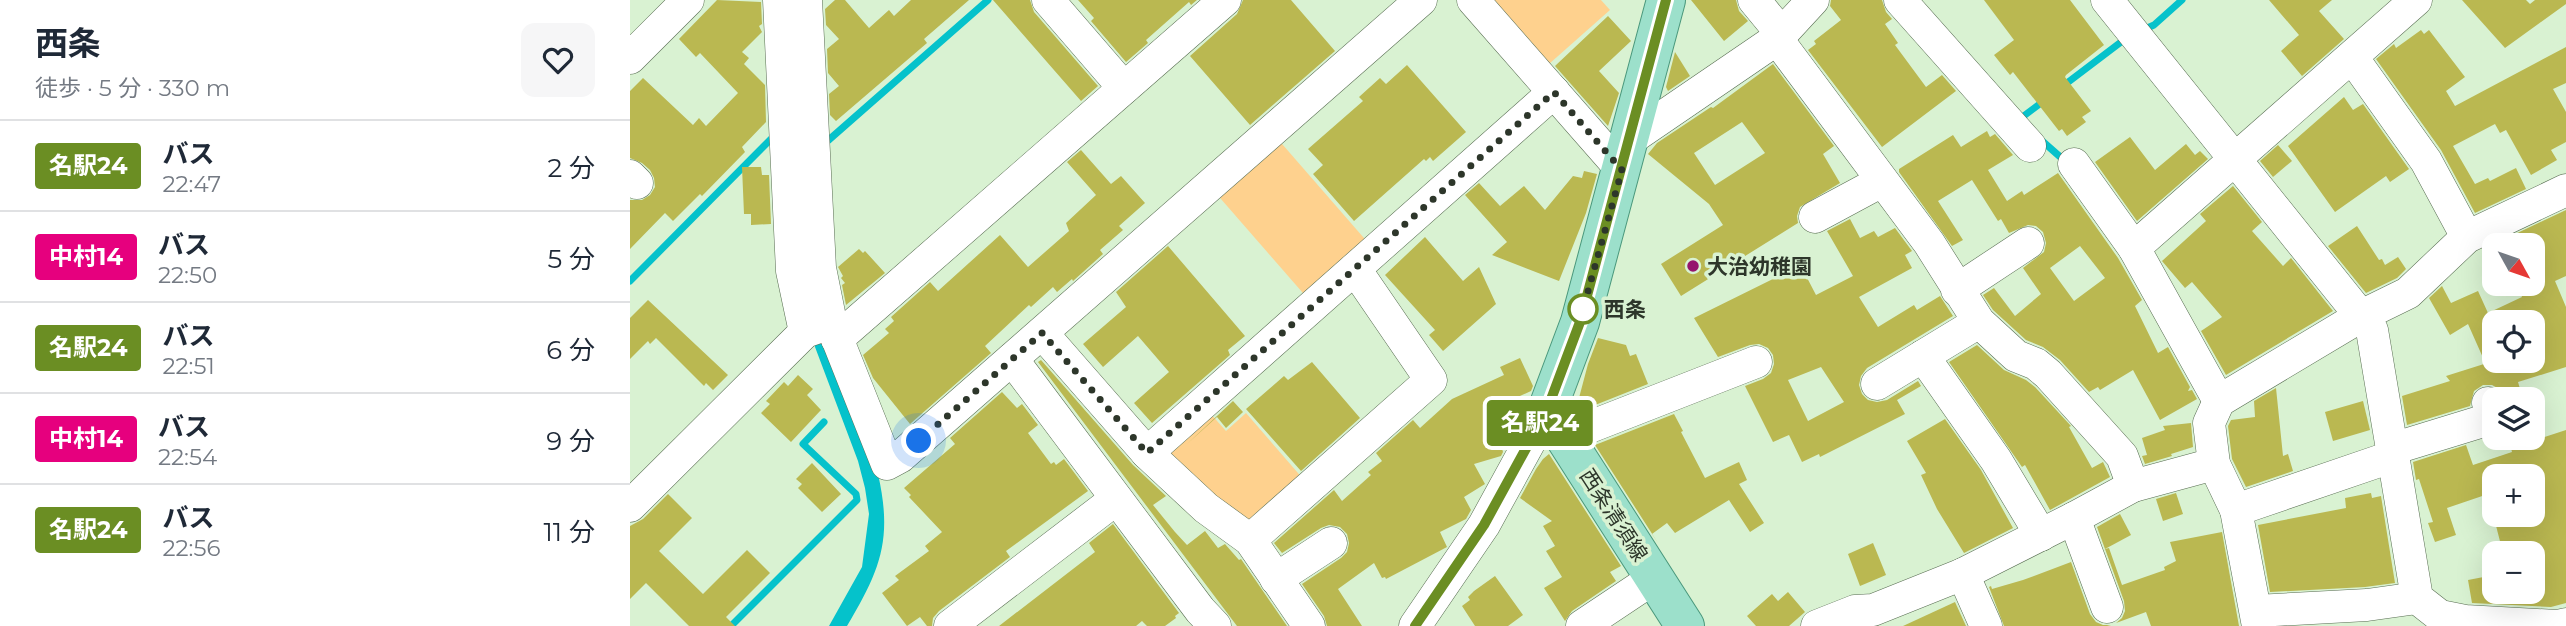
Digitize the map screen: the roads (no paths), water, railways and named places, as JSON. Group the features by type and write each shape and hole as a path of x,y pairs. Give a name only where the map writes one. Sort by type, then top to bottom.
{"main road":[{"path":"1556,423 1580,322 1666,0"},
{"name":"西条清須線","path":"1556,423 1685,626"}],"street":[{"path":"630,58 688,0"},
{"path":"779,0 792,271 887,464 900,457 1421,0"},
{"path":"806,0 821,330"},
{"path":"1048,0 1124,88"},
{"path":"630,506 821,330 1124,88 1225,0"},
{"path":"1473,0 1554,92 1625,155 1779,36 1813,0"},
{"path":"1754,0 1882,181 1930,243 1979,322 2016,356 2036,364 2048,374 2122,456 2133,486"},
{"path":"1900,0 2030,146"},
{"path":"2107,0 2372,330 2417,598 2440,616 2465,621 2557,626 2566,624"},
{"path":"2134,248 2416,0"},
{"path":"2352,57 2426,161 2467,237"},
{"path":"1147,453 1554,92"},
{"path":"2074,164 2134,248 2218,401"},
{"path":"1815,217 1882,181"},
{"path":"2417,598 2258,619 2236,510 2214,464 2209,423 2218,401 2361,316 2408,293 2467,237 2566,191"},
{"path":"1957,289 2028,243"},
{"path":"1250,540 1431,380 1355,269"},
{"path":"1877,384 1979,322"},
{"path":"1042,333 1147,453 1206,508 1250,540 1309,626"},
{"path":"1923,356 1996,460 2041,535"},
{"path":"1012,359 1116,499 1198,621"},
{"path":"1415,626 1556,423 1756,362"},
{"path":"2236,510 2482,422"},
{"path":"1817,626 1855,611 1873,610 1963,574 2133,486 2214,464"},
{"path":"950,626 1116,499"},
{"path":"2074,518 2107,607"},
{"path":"1276,579 1331,543"},
{"path":"1963,574 1986,626"},
{"path":"1582,626 1654,579"}],"water":[{"path":"811,265 878,474 882,497 884,518 880,554 868,588 847,626 829,626 862,567 869,514 858,461 812,339"}],"waterway":[{"path":"823,145 988,0"},
{"path":"2145,29 2154,25 2182,0"},
{"path":"2063,86 2125,39"},
{"path":"2021,118 2045,100"},
{"path":"630,281 775,135"},
{"path":"2041,140 2066,162"},
{"path":"731,626 857,500 856,494 803,444 824,422"}],"place":[{"name":"大治幼稚園","path":"1693,266"},
{"name":"西条","path":"1583,309"}]}
